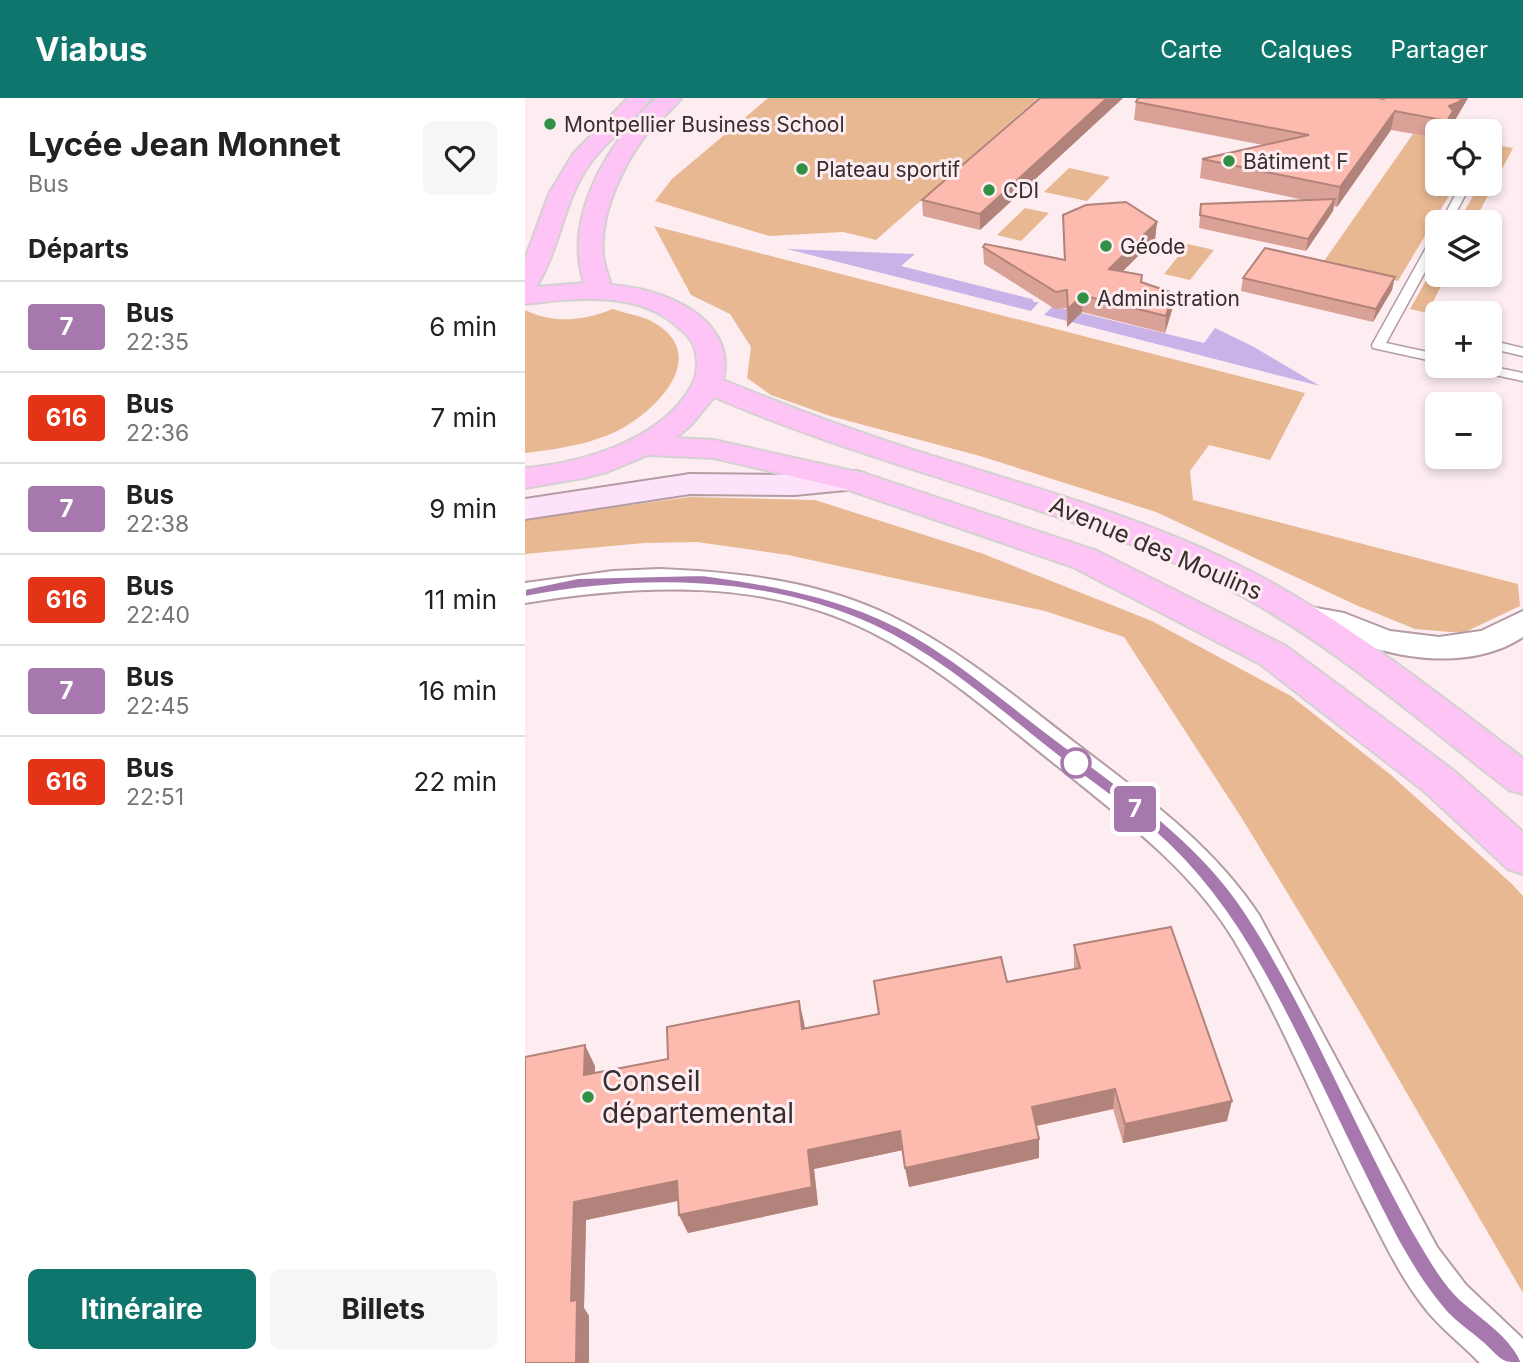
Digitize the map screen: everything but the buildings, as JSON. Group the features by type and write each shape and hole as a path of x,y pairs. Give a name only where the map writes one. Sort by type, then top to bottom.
{"main road":[{"path":"525,283 537,264 561,194 581,159 640,98"},
{"path":"600,291 589,251 596,212 621,157 650,114 670,98"},
{"path":"525,296 600,291 636,296 667,306 691,321 706,339 712,361 708,384 684,416 643,446 595,465 525,478"},
{"name":"Avenue des Moulins","path":"708,384 832,435 1087,513 1223,571 1305,616 1523,779"},
{"name":"Avenue des Moulins","path":"643,446 714,449 855,481 1084,559 1273,655 1439,781 1523,857"},
{"name":"Avenue des Moulins","path":"525,509 690,484 795,485 855,481"}],"street":[{"path":"525,593 578,583 702,579 757,586 822,603 877,622 917,645 991,697 1160,827 1197,864 1236,911 1270,969 1391,1209 1423,1265 1451,1304 1510,1352"},
{"path":"1305,616 1331,617 1373,636 1414,646 1440,648 1472,644 1507,634 1523,622"}],"lane":[{"path":"1425,261 1378,345 1425,355"},
{"path":"1502,347 1523,352"},
{"path":"1502,372 1523,377"}],"shaded area":[{"name":"Plateau sportif","path":"768,98 1038,98 876,240 843,232 769,236 655,201 672,179"},
{"path":"1413,134 1425,136 1425,196 1449,196 1440,210 1425,210 1425,236 1398,281 1322,264"},
{"path":"1502,146 1513,148 1502,169"},
{"path":"1069,168 1110,177 1087,201 1044,192"},
{"path":"1473,196 1488,196 1480,210 1465,210"},
{"path":"1025,208 1049,213 1021,241 997,235"},
{"path":"654,226 1305,393 1270,460 1209,445 1190,471 1193,500 1518,584 1520,606 1463,633 1415,629 1356,605 1156,512 980,456 830,416 771,395 747,378 751,347 730,314 691,295"},
{"path":"1188,244 1214,250 1190,280 1164,274"},
{"path":"787,249 915,254 901,266 1039,302 1031,311"},
{"path":"1425,282 1425,287 1441,287 1433,301 1425,301 1425,313 1410,309"},
{"path":"1053,306 1204,343 1215,328 1254,347 1320,386 1044,315"},
{"path":"613,309 649,320 667,333 677,347 679,362 665,392 638,418 612,434 575,445 525,453 525,310 546,317 569,319"},
{"path":"690,497 815,500 981,553 1152,621 1291,696 1391,775 1512,884 1523,896 1523,1293 1355,1004 1243,820 1124,637 1045,611 788,555 697,542 644,543 525,554 525,519"}],"bus line":[{"name":"7","path":"525,593 578,583 702,579 757,586 822,603 877,622 917,645 975,685 1160,827 1197,864 1236,911 1270,969 1391,1209 1423,1265 1451,1304 1495,1341 1512,1363"}],"place":[{"name":"Montpellier Business School","path":"550,124"},
{"name":"Bâtiment F","path":"1229,161"},
{"name":"Plateau sportif","path":"802,169"},
{"name":"CDI","path":"989,190"},
{"name":"Géode","path":"1106,246"},
{"name":"Administration","path":"1083,298"},
{"name":"Conseil départemental","path":"588,1097"}]}
